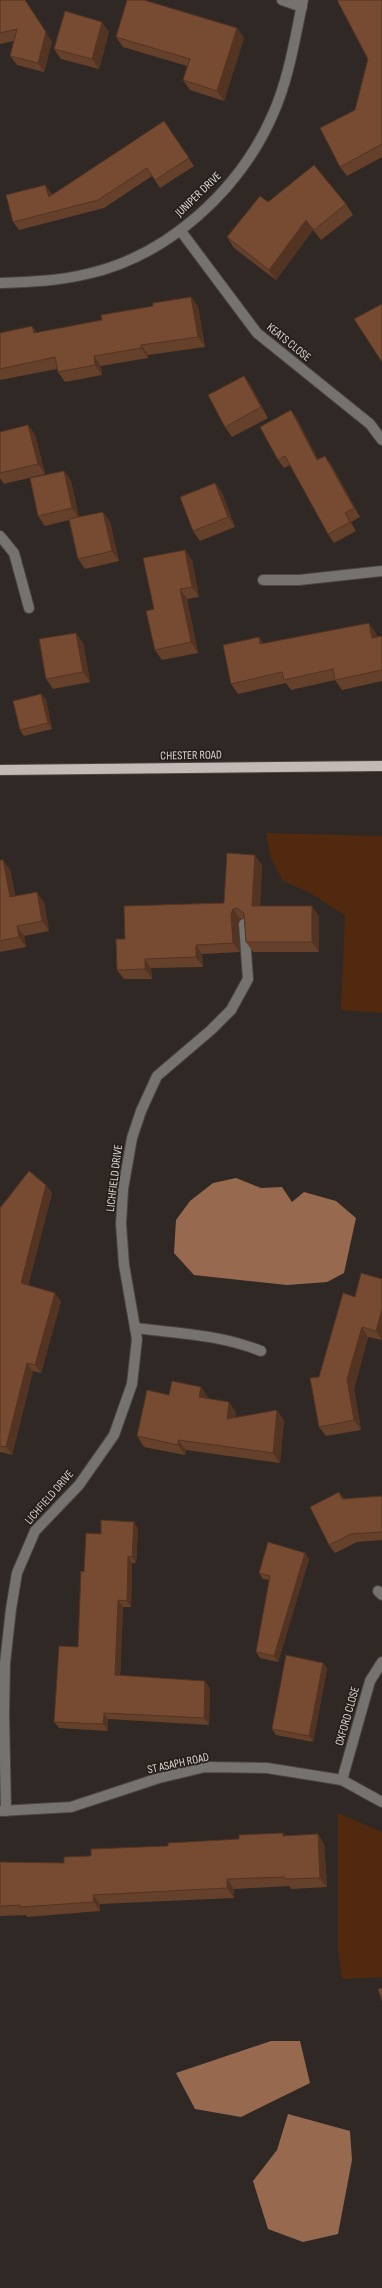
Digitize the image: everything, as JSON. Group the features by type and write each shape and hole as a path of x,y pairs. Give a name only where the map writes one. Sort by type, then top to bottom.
{"main road":[{"name":"CHESTER ROAD","path":"0,770 382,766"}],"street":[{"path":"282,0 302,3"},
{"name":"JUNIPER DRIVE","path":"0,283 42,282 88,274 146,253 180,230 222,193 252,154 273,114 290,65 302,3"},
{"name":"KEATS CLOSE","path":"180,230 256,333 370,424 382,440"},
{"path":"0,536 14,553 29,608"},
{"path":"263,580 299,580 382,571"},
{"name":"LICHFIELD DRIVE","path":"3,1811 5,1663 17,1573 35,1531 78,1485 114,1435 132,1384 137,1339 124,1265 121,1224 123,1189 132,1138 141,1111 156,1076 188,1050 231,1010 248,979 244,924"},
{"path":"135,1328 214,1337 245,1344 261,1351"},
{"name":"OXFORD CLOSE","path":"342,1780 370,1682 382,1662"},
{"name":"ST ASAPH ROAD","path":"3,1811 71,1807 159,1778 205,1767 267,1768 342,1780 382,1802"}],"shaded area":[{"path":"266,833 382,836 382,1013 341,1010 345,915 308,892 283,881 271,858"},
{"path":"236,1178 261,1188 282,1187 292,1202 304,1192 336,1201 356,1218 344,1273 327,1282 287,1285 194,1275 174,1253 176,1220 190,1201 213,1183"},
{"path":"338,1813 382,1832 382,1977 342,1979 338,1952"},
{"path":"271,2041 300,2041 310,2083 241,2117 195,2109 176,2073"},
{"path":"288,2114 350,2131 352,2160 338,2234 303,2242 268,2229 253,2181 277,2150"}],"building":[{"path":"0,0 25,0 46,32 38,63 10,56 17,29 0,33"},
{"path":"127,0 144,0 237,28 217,91 183,80 190,59 116,37"},
{"path":"337,0 382,0 382,144 340,167 320,128 355,110 368,59"},
{"path":"65,11 102,22 92,59 54,49"},
{"path":"164,121 189,158 155,180 147,168 98,200 13,222 6,195 45,185 49,197"},
{"path":"314,165 346,204 314,230 306,220 269,270 227,237 260,196 268,202"},
{"path":"191,297 198,337 141,345 141,348 94,356 95,365 58,372 55,357 0,369 0,333 32,326 34,333 102,320 101,315 153,306 153,303"},
{"path":"382,304 382,362 354,319"},
{"path":"244,376 261,407 225,427 208,395"},
{"path":"291,410 317,460 325,456 354,508 345,513 350,522 328,534 285,456 278,460 260,427"},
{"path":"28,425 38,464 0,473 0,432"},
{"path":"64,471 72,508 38,516 30,478"},
{"path":"215,483 228,517 193,531 180,497"},
{"path":"103,512 112,551 78,559 69,519"},
{"path":"185,550 192,587 180,589 191,642 155,650 146,611 154,609 143,558"},
{"path":"369,623 372,638 382,636 382,670 335,680 333,669 284,680 282,672 231,684 223,645 259,637 260,644"},
{"path":"76,633 83,672 46,679 39,639"},
{"path":"41,694 48,723 20,730 13,701"},
{"path":"227,853 255,855 252,906 312,906 312,942 246,942 244,913 237,908 233,909 231,914 233,943 196,945 196,957 145,959 145,969 117,970 116,939 125,939 124,906 224,903"},
{"path":"0,860 3,860 10,897 37,892 42,921 17,926 19,937 0,941"},
{"path":"29,1171 46,1185 21,1283 55,1293 35,1365 27,1363 6,1447 0,1446 0,1207"},
{"path":"361,1273 382,1279 382,1309 376,1331 362,1327 347,1379 354,1420 319,1427 310,1378 319,1377 343,1293 355,1297"},
{"path":"172,1381 201,1387 199,1397 229,1402 227,1419 277,1410 273,1453 178,1440 178,1445 137,1436 147,1390 169,1395"},
{"path":"339,1492 342,1499 382,1496 382,1532 351,1534 329,1545 310,1507"},
{"path":"101,1520 134,1522 132,1557 128,1556 127,1601 118,1600 115,1675 205,1681 204,1718 104,1713 103,1724 54,1722 59,1646 78,1647 81,1571 84,1572 86,1533 101,1534"},
{"path":"268,1542 305,1553 274,1656 256,1652 270,1576 259,1573"},
{"path":"286,1655 323,1663 309,1736 272,1729"},
{"path":"283,1833 283,1836 318,1834 320,1878 285,1879 284,1877 227,1879 227,1888 93,1895 94,1902 20,1907 20,1905 0,1906 0,1862 64,1863 64,1857 91,1856 91,1849 168,1846 168,1843 239,1839 239,1835"},
{"path":"382,1988 382,2001 378,1989"}]}
